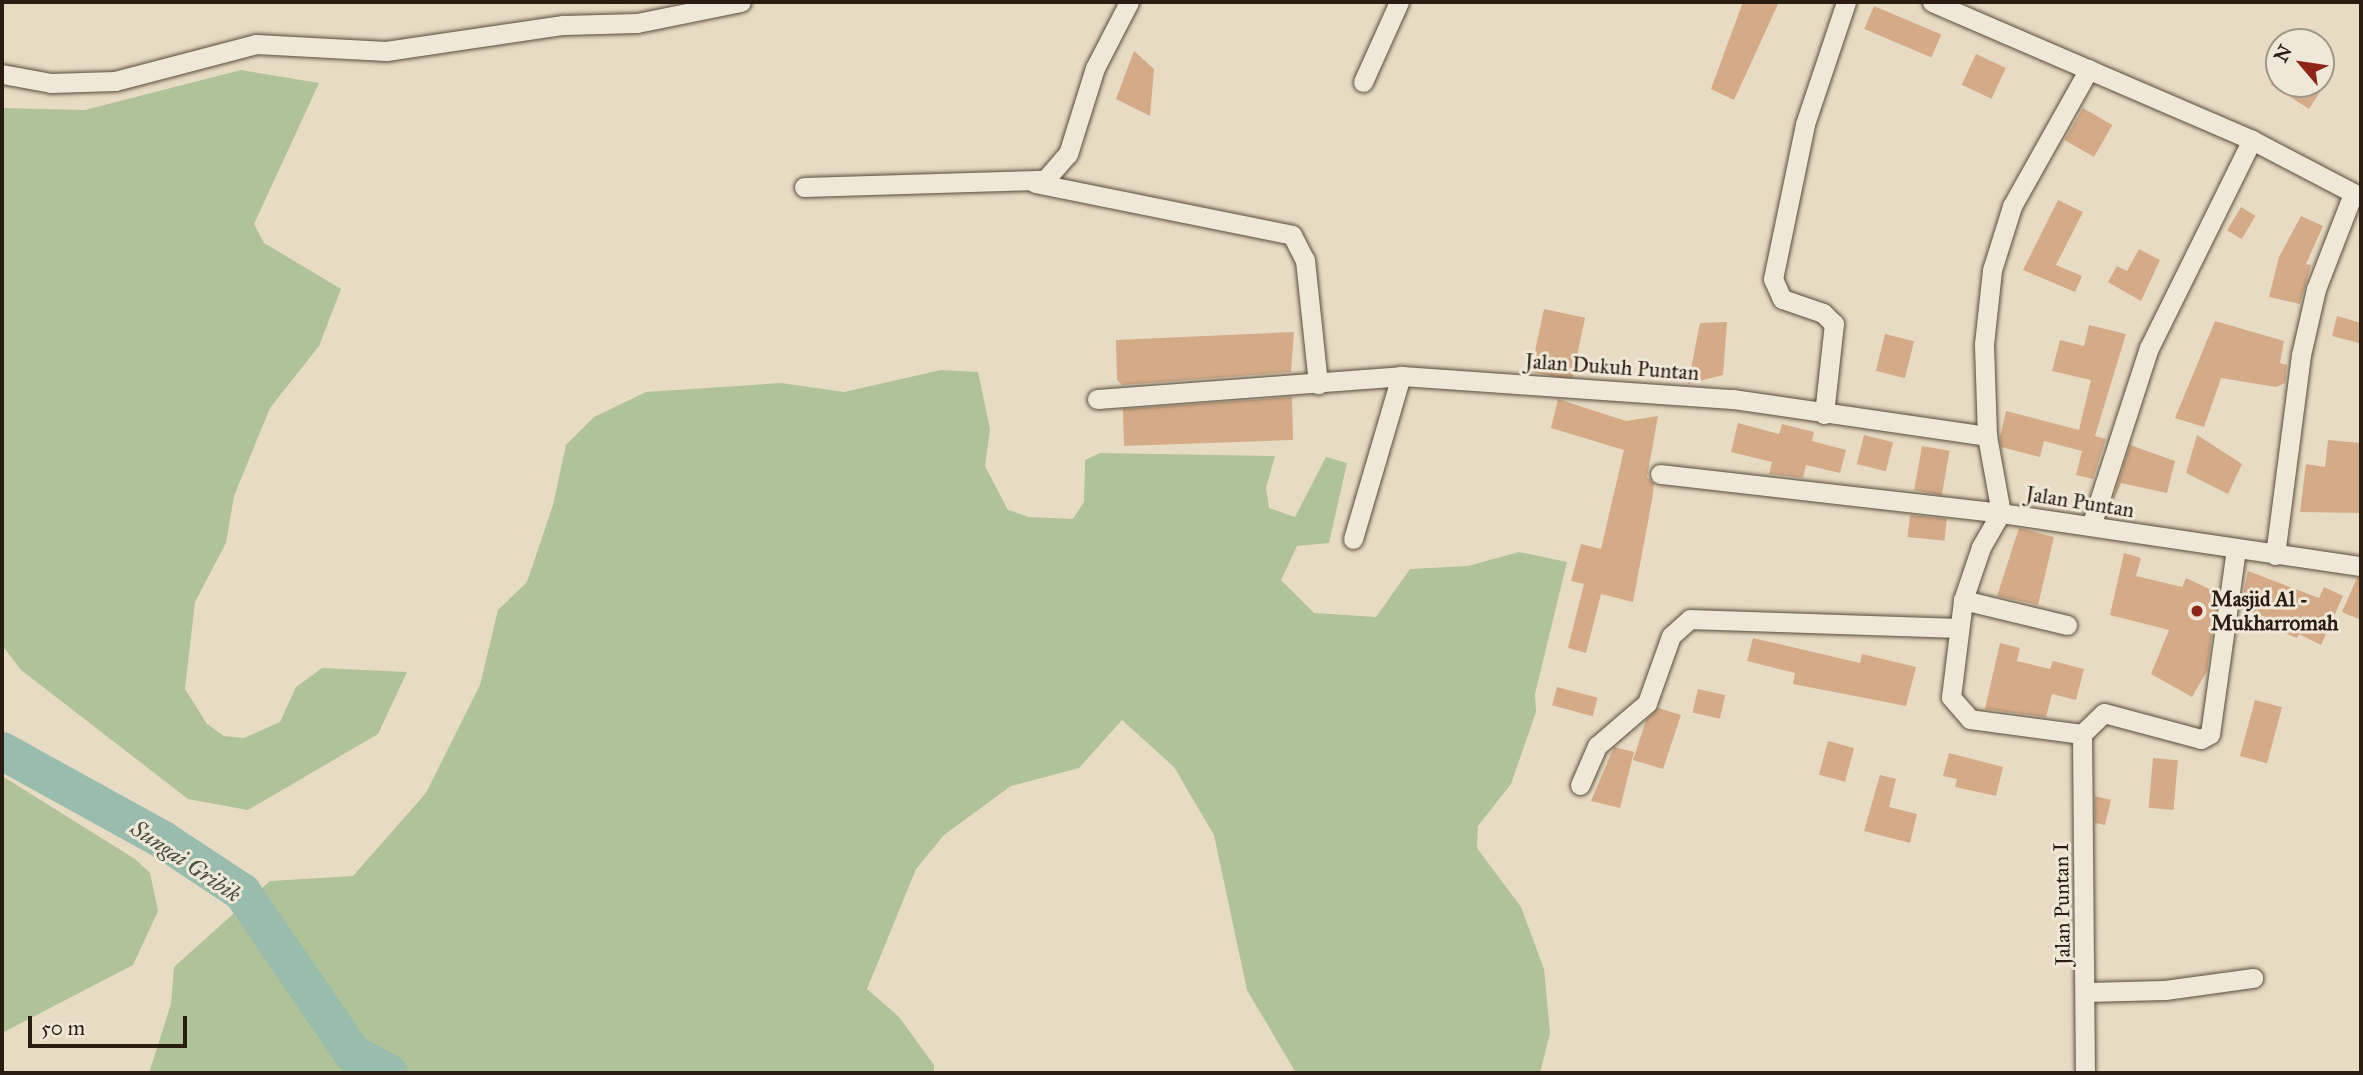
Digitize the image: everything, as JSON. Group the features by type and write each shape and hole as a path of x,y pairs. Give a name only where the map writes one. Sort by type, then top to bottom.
{"street":[{"path":"2,74 51,83 116,81 256,44 386,51 562,25 637,23 741,2"},
{"path":"1035,183 1055,174 1068,154 1095,68 1129,2"},
{"path":"1363,82 1399,2"},
{"path":"1824,414 1834,324 1823,313 1782,299 1773,279 1805,124 1846,2"},
{"path":"1933,2 2252,140 2357,196 2316,289 2301,355 2275,555"},
{"path":"1660,474 2001,513 1987,436 1984,344 1992,270 2012,205 2089,69"},
{"path":"2091,526 2149,348 2252,140"},
{"path":"804,187 1035,183 1292,235 1305,260 1318,384"},
{"path":"1353,539 1401,376"},
{"name":"Jalan Dukuh Puntan","path":"1097,399 1401,376 1732,399 1987,436"},
{"name":"Jalan Puntan","path":"2082,734 1988,724 1958,710 1951,697 1963,600 1981,547 2001,513 2235,550 2361,566"},
{"path":"2082,734 2104,713 2201,739 2210,734 2235,550"},
{"path":"1963,600 2067,625"},
{"path":"1580,785 1597,746 1647,703 1671,636 1690,619 1958,628"},
{"name":"Jalan Puntan I","path":"2082,734 2085,1073"},
{"path":"2086,992 2165,990 2253,978"}],"green space":[{"path":"241,70 319,83 254,224 264,243 341,289 319,346 270,408 234,496 226,543 195,602 185,689 207,724 224,736 244,738 280,722 296,687 322,668 407,672 378,734 248,810 188,799 21,670 2,645 2,108 85,110"},
{"path":"941,370 978,372 990,429 985,466 1008,510 1029,517 1073,519 1084,502 1085,460 1100,453 1275,456 1266,488 1269,508 1295,517 1326,457 1347,463 1329,543 1297,546 1281,580 1314,613 1376,617 1410,569 1468,566 1519,552 1567,562 1535,694 1536,712 1511,784 1478,826 1477,848 1521,907 1544,969 1550,1033 1540,1073 1296,1073 1247,990 1214,835 1174,767 1122,720 1079,768 1011,786 944,835 916,869 867,989 899,1017 934,1065 934,1073 149,1073 171,1004 174,967 270,881 353,876 426,793 480,685 498,610 527,582 553,505 566,445 594,417 646,392 781,383 844,392"},
{"path":"2,776 135,859 150,873 158,911 133,965 2,1033"}],"building":[{"path":"1743,2 1779,2 1734,100 1711,89"},
{"path":"1874,6 1941,35 1931,58 1864,29"},
{"path":"1134,51 1154,69 1150,116 1116,99"},
{"path":"1976,54 2006,68 1992,99 1962,85"},
{"path":"2292,98 2316,98 2309,109"},
{"path":"2083,108 2112,125 2094,157 2064,140"},
{"path":"2058,200 2083,212 2056,265 2082,276 2075,292 2023,270"},
{"path":"2241,207 2256,216 2242,239 2227,230"},
{"path":"2301,216 2323,226 2306,264 2311,265 2300,304 2269,297 2279,257"},
{"path":"2139,249 2160,260 2141,301 2108,282 2117,266 2127,271"},
{"path":"1544,309 1585,318 1572,380 1531,372"},
{"path":"2337,316 2361,323 2359,343 2332,336"},
{"path":"2215,321 2284,341 2280,363 2287,365 2285,383 2276,387 2221,378 2204,427 2175,418"},
{"path":"1727,322 1723,375 1688,384 1700,323"},
{"path":"2089,325 2126,334 2095,436 2106,439 2093,479 2076,475 2082,451 2044,441 2040,457 2001,447 2000,437 2006,411 2079,430 2091,380 2052,371 2060,340 2084,346"},
{"path":"1294,332 1291,372 1122,385 1117,380 1116,340"},
{"path":"1885,334 1914,341 1905,378 1876,371"},
{"path":"1292,397 1293,440 1124,446 1123,409"},
{"path":"1558,399 1626,421 1658,416 1647,477 1654,484 1652,500 1633,602 1601,594 1586,653 1568,648 1584,584 1571,581 1581,544 1601,549 1624,450 1551,428"},
{"path":"1738,423 1779,434 1782,424 1814,432 1812,441 1846,450 1840,473 1806,465 1803,478 1769,474 1772,462 1731,452"},
{"path":"1864,435 1893,442 1886,471 1857,464"},
{"path":"2197,435 2242,464 2228,494 2186,473"},
{"path":"2328,440 2361,443 2361,513 2300,512 2306,464 2325,467"},
{"path":"2130,445 2175,461 2167,493 2121,483 2110,508"},
{"path":"1922,446 1950,451 1942,495 1914,490"},
{"path":"1910,515 1947,519 1944,541 1908,537"},
{"path":"2019,528 2054,537 2038,605 1997,596"},
{"path":"2124,553 2141,558 2136,576 2182,587 2186,578 2218,593 2207,671 2192,697 2151,674 2169,630 2110,615"},
{"path":"2248,571 2319,598 2324,587 2343,596 2321,645 2299,634 2297,638 2267,625 2270,618 2240,609"},
{"path":"2357,578 2361,578 2361,620 2342,612"},
{"path":"1753,638 1860,663 1862,654 1916,667 1906,706 1793,684 1795,673 1747,661"},
{"path":"2000,643 2020,648 2017,661 2050,669 2053,661 2084,669 2076,700 2052,694 2046,717 1985,709"},
{"path":"1557,687 1598,698 1593,716 1552,705"},
{"path":"1698,689 1725,695 1720,719 1693,712"},
{"path":"2255,700 2282,707 2267,763 2240,756"},
{"path":"1658,708 1681,715 1663,769 1633,760 1646,720"},
{"path":"1828,741 1854,748 1845,782 1819,775"},
{"path":"1614,747 1634,752 1620,808 1591,801"},
{"path":"1949,753 2003,767 1996,796 1955,787 1957,779 1943,776"},
{"path":"2153,758 2178,760 2174,810 2149,808"},
{"path":"1880,775 1896,779 1889,807 1917,814 1910,843 1864,831"},
{"path":"2095,796 2111,800 2105,825 2095,823"}],"waterway":[{"name":"Sungai Gribik","path":"2,751 163,840 242,892 353,1054 388,1073"}],"place":[{"name":"Masjid Al - Mukharromah","path":"2197,611"}]}
